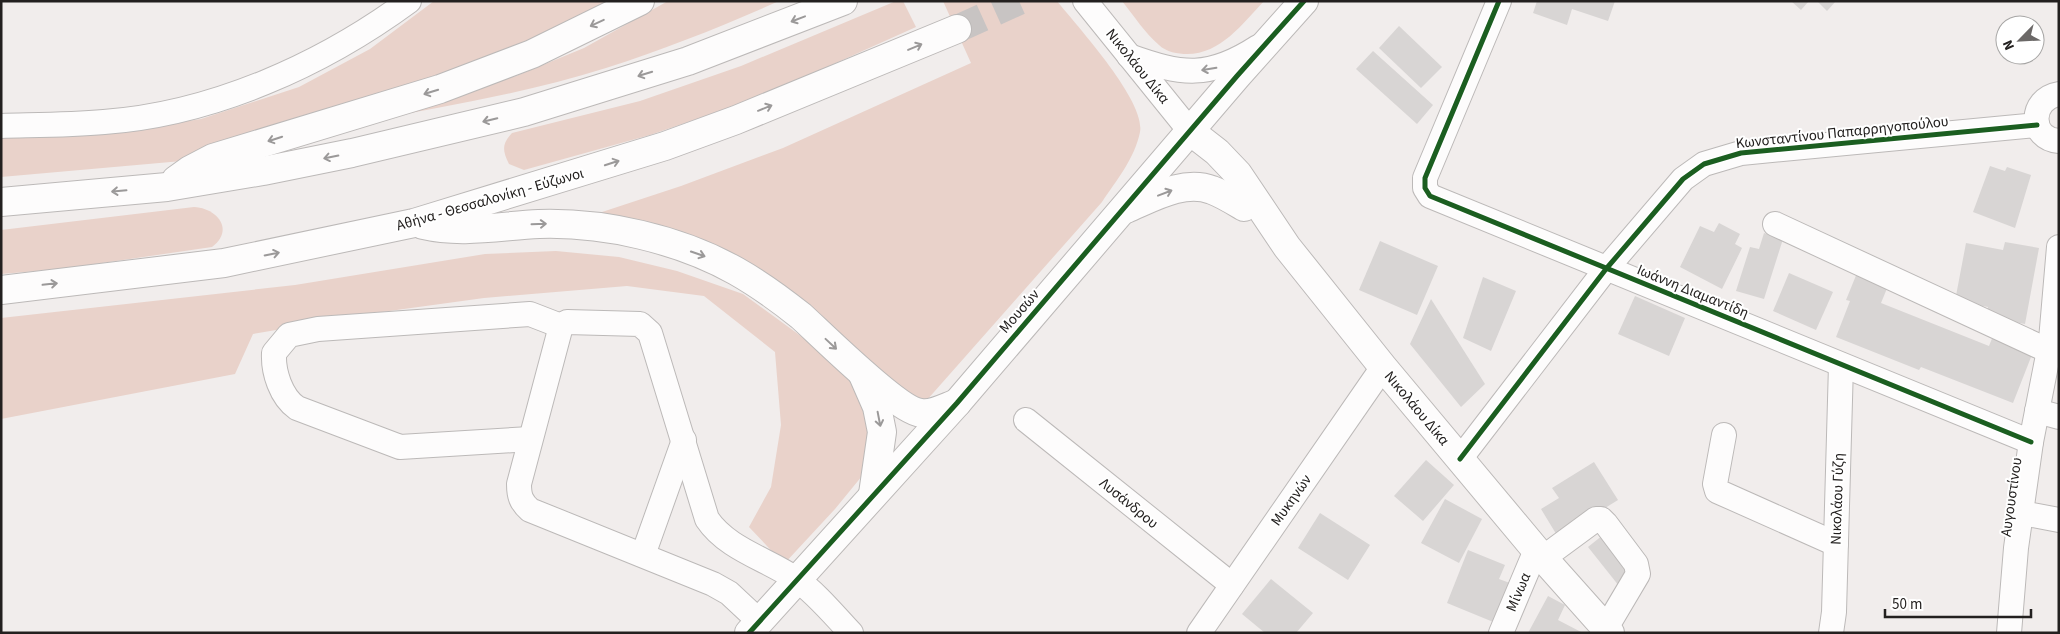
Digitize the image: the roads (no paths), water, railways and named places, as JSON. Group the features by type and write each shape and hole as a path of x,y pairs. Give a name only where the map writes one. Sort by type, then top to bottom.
{"main road":[{"path":"167,187 190,170 213,158 440,89 532,54 640,1"},
{"path":"1,202 167,187 343,155 524,112 688,61 844,1"},
{"name":"Μουσών","path":"754,627 957,403 1304,1"},
{"name":"Αθήνα - Θεσσαλονίκη - Εύζωνοι","path":"1,290 224,263 414,223 665,146 736,120 957,29"},
{"name":"Νικολάου Δίκα","path":"1190,131 1208,164 1244,207 1287,247"},
{"name":"Νικολάου Δίκα","path":"1190,131 1217,152 1238,174 1287,247 1384,367 1539,554 1608,630"},
{"path":"1120,212 1172,190 1198,187 1212,190 1244,207"},
{"path":"414,223 445,230 570,224 618,231 678,247 703,256 752,280 800,316 863,373 909,409 920,414 933,412 957,403"},
{"path":"863,373 877,407 882,432 873,494"}],"street":[{"path":"1,126 105,122 193,108 301,66 376,26 409,1"},
{"name":"Νικολάου Δίκα","path":"1085,1 1190,131"},
{"name":"Ιωάννη Διαμαντίδη","path":"1499,1 1425,178 1425,188 1430,196 1606,270 2031,442"},
{"path":"1129,56 1176,70 1211,69 1243,57 1268,41"},
{"path":"2059,94 2046,98 2037,110 2037,125 2047,137 2059,141"},
{"name":"Κωνσταντίνου Παπαρρηγοπούλου","path":"1460,459 1606,270 1683,179 1704,164 1718,158 1740,153 2037,125"},
{"path":"1775,224 2049,351"},
{"name":"Αυγουστίνου","path":"2009,633 2016,548 2031,442 2048,414 2049,351 2059,247"},
{"path":"530,439 400,447 297,408 288,402 276,373 274,353 289,335 318,329 530,314 561,326"},
{"path":"754,627 728,593 713,584 530,510 523,504 519,496 519,484 561,326 567,322 640,324 646,327 650,333 684,440 707,519 728,540 797,579 851,633"},
{"name":"Νικολάου Γύζη","path":"1831,633 1834,612 1841,365"},
{"name":"Μυκηνών","path":"1199,633 1384,367"},
{"name":"Λυσάνδρου","path":"1026,420 1232,585"},
{"path":"1724,435 1715,484 1717,491 1836,544"},
{"path":"643,555 684,440"},
{"path":"2022,513 2059,520"},
{"path":"1539,554 1596,519 1601,519 1606,524 1636,564 1638,574 1608,630"},
{"name":"Μίνωα","path":"1500,633 1539,554"}],"tunnel":[{"path":"957,29 1019,1"}]}
